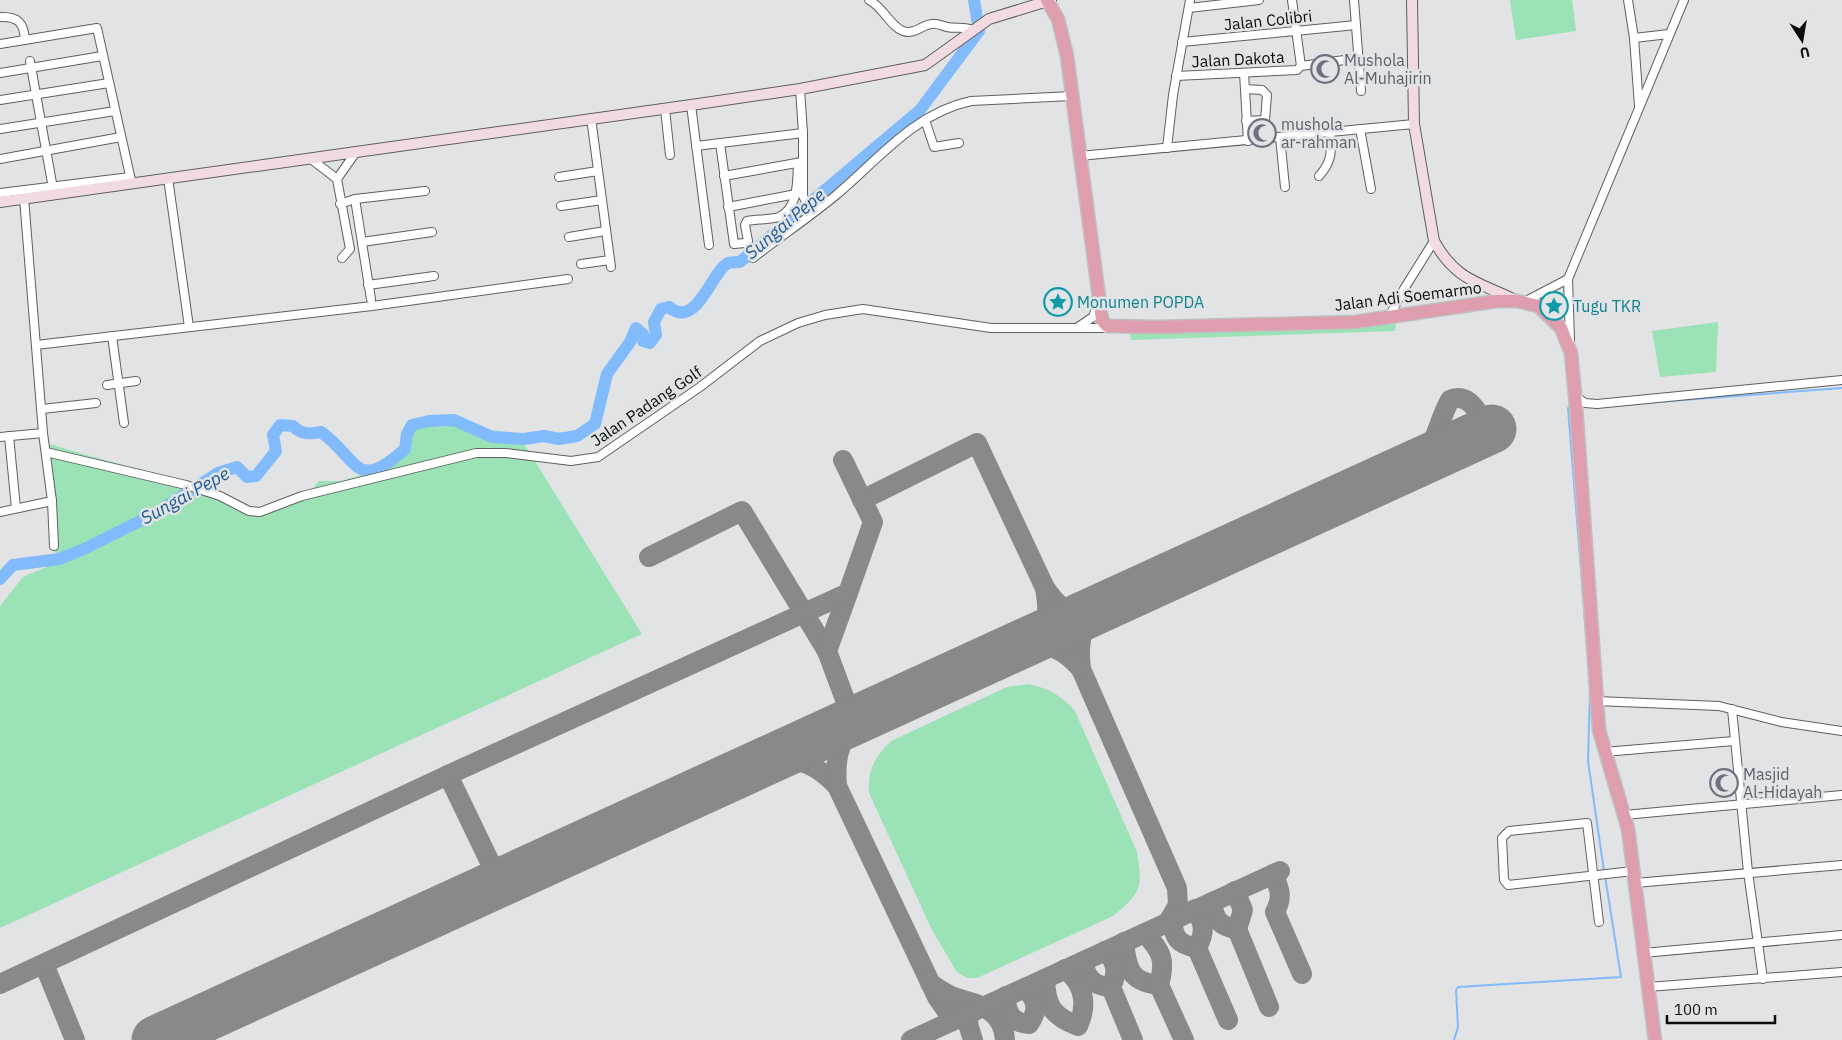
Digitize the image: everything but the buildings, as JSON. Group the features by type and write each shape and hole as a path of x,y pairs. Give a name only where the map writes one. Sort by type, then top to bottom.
{"highway":[{"path":"1049,1 1060,25 1072,96 1102,325"},
{"name":"Jalan Adi Soemarmo","path":"1099,298 1106,310 1118,321 1139,327"},
{"name":"Jalan Adi Soemarmo","path":"1102,325 1139,327 1330,323 1389,317 1497,301 1520,301 1538,306 1553,318 1561,328 1570,353 1576,405 1598,730 1624,815 1655,1040"}],"main road":[{"path":"1412,0 1414,124 1434,241 1444,257 1466,277 1479,286 1520,301"},
{"path":"0,202 53,191 311,159 800,89 925,65 989,20 1049,1"}],"street":[{"path":"869,0 882,8 898,28 903,31 917,31 927,25 936,24 950,28 965,27 974,29"},
{"path":"1167,148 1176,76 1190,4 1259,0"},
{"path":"1292,0 1301,66"},
{"path":"1354,0 1361,91"},
{"path":"1628,0 1634,38 1639,109"},
{"path":"1570,353 1567,307 1568,279 1684,0"},
{"path":"0,17 19,20 24,29 25,40"},
{"name":"Jalan Colibri","path":"1182,42 1356,24"},
{"path":"0,44 96,28 131,179 53,191 0,193"},
{"path":"1634,38 1669,34"},
{"path":"0,73 31,64 102,56"},
{"name":"Jalan Dakota","path":"1176,76 1297,70 1301,66 1359,58"},
{"path":"31,64 53,191"},
{"path":"1244,73 1248,141"},
{"path":"0,100 109,84"},
{"path":"720,143 734,244 745,243 748,240 745,224 747,221 780,216 794,200 801,162 803,133 800,89"},
{"path":"1244,89 1262,90 1267,95 1265,120 1246,121"},
{"path":"753,258 808,206 848,184 896,140 925,120 971,102 1072,96"},
{"path":"691,105 709,245"},
{"path":"665,109 670,155"},
{"path":"0,129 115,110"},
{"path":"580,264 610,263 591,118"},
{"path":"925,120 934,147 959,143"},
{"path":"1080,156 1414,124"},
{"path":"1360,130 1371,189"},
{"path":"696,146 803,133"},
{"path":"1320,176 1330,161 1332,149 1330,133"},
{"path":"0,159 121,137"},
{"path":"1280,137 1285,187"},
{"path":"342,258 350,249 340,204 337,179 356,152"},
{"path":"311,159 337,179"},
{"path":"801,162 808,206"},
{"path":"724,176 801,162"},
{"path":"559,177 598,171"},
{"path":"168,178 189,327"},
{"path":"340,204 355,199 425,190"},
{"path":"728,206 796,194"},
{"path":"24,198 43,433 52,501 54,546"},
{"path":"355,199 371,299"},
{"path":"561,206 602,200"},
{"path":"569,237 605,231"},
{"path":"362,242 432,232"},
{"path":"1389,317 1434,241"},
{"path":"368,285 434,276"},
{"path":"36,345 430,299 568,279"},
{"path":"1520,301 1568,279"},
{"path":"1072,329 1083,325 1093,317 1099,298"},
{"name":"Jalan Padang Golf","path":"46,452 201,489 249,511 260,512 302,496 476,454 506,453 571,461 598,457 700,386 760,341 798,323 839,312 876,310 991,328 1072,329 1102,325"},
{"path":"112,336 124,423"},
{"path":"1576,405 1842,380"},
{"path":"107,385 136,381"},
{"path":"42,409 96,403"},
{"path":"0,436 43,433"},
{"path":"9,436 16,508"},
{"path":"0,512 52,501"},
{"path":"1596,701 1719,706 1780,722 1842,731"},
{"path":"1732,709 1748,872 1763,979"},
{"path":"1604,752 1734,741"},
{"path":"1624,815 1842,795"},
{"path":"1599,922 1595,876 1586,822 1509,831 1502,838 1504,880 1507,884 1595,876 1605,874 1634,877 1748,872 1842,865"},
{"path":"1643,953 1759,941 1842,935"},
{"path":"1648,987 1842,972"}],"green space":[{"path":"1510,0 1572,0 1576,31 1516,40"},
{"path":"1718,322 1716,372 1660,377 1652,331"},
{"path":"1396,323 1395,331 1131,340 1130,331"},
{"path":"425,424 440,427 451,425 506,432 506,442 523,442 642,634 0,928 0,606 23,577 56,563 50,444 221,492 244,504 259,508 279,503 313,488 319,481 340,481 384,469 387,457 397,456 402,449 407,430"},
{"path":"1029,684 1054,693 1075,711 1137,852 1140,874 1138,889 1129,901 1113,916 977,978 967,978 957,972 932,930 869,793 869,778 876,758 891,741 1007,687"}],"waterway":[{"name":"Sungai Pepe","path":"0,579 13,565 59,559 84,549 154,514 218,473 237,467 247,477 256,476 276,451 273,435 280,425 293,426 299,431 306,433 321,432 351,461 366,471 376,469 389,462 405,449 407,434 412,425 429,421 454,420 492,437 524,439 544,436 559,439 577,436 595,424 607,374 630,342 636,328 643,334 643,341 650,343 656,335 654,322 661,309 669,307 679,312 688,311 695,306 722,268 728,263 740,262 920,110 979,31 974,0"},
{"path":"1643,403 1842,388"},
{"path":"1570,408 1568,408 1587,646"},
{"path":"1590,690 1588,761 1604,871"},
{"path":"1454,1040 1458,1027 1456,990 1458,987 1621,977 1605,876"}],"taxiway":[{"path":"1418,463 1429,449 1450,400 1461,398 1471,404 1478,414 1482,427 1480,440 1472,450 1457,457 1433,456"},
{"path":"862,500 977,443 1045,588 1055,601 1065,609 1077,612 1093,611"},
{"path":"0,984 448,775 848,593 873,522 843,460"},
{"path":"649,557 742,511 827,651"},
{"path":"1023,643 1038,632 1046,620 1045,588"},
{"path":"848,593 827,651 853,721"},
{"path":"1093,611 1081,638 1081,669 1177,888 1178,905 1168,922"},
{"path":"1023,643 1041,644 1055,648 1068,656 1081,669"},
{"path":"837,786 837,763 841,745 851,729 868,714"},
{"path":"768,760 798,761 814,767 837,786 937,997 946,1010 960,1017"},
{"path":"448,775 500,883"},
{"path":"911,1040 1280,871"},
{"path":"1273,874 1280,893 1275,912 1302,974"},
{"path":"1212,902 1214,913 1219,921 1226,926 1237,929 1243,910 1235,891"},
{"path":"1172,920 1174,932 1178,940 1185,945 1197,948 1203,929 1201,919 1195,909"},
{"path":"1237,929 1269,1007"},
{"path":"1124,942 1129,967 1136,977 1142,981 1159,985 1162,969 1161,957 1159,951 1145,933"},
{"path":"1197,948 1228,1020"},
{"path":"1083,961 1086,972 1091,980 1099,985 1111,987 1115,977 1115,967 1112,959 1105,951"},
{"path":"44,964 75,1040"},
{"path":"1045,979 1047,996 1052,1009 1062,1018 1078,1026 1083,1010 1082,995 1076,981 1065,969"},
{"path":"930,983 943,992 975,1003 990,1011 1000,1022 1005,1040"},
{"path":"1159,985 1184,1040"},
{"path":"1111,987 1133,1040"},
{"path":"1006,996 1007,1007 1011,1016 1018,1022 1029,1024 1034,1014 1035,1005 1025,988"},
{"path":"969,1014 968,1024 973,1040"}],"runway":[{"path":"156,1040 1492,429"}],"place":[{"name":"Mushola Al-Muhajirin","path":"1325,69"},
{"name":"mushola ar-rahman","path":"1262,133"},
{"name":"Monumen POPDA","path":"1058,302"},
{"name":"Tugu TKR","path":"1554,306"},
{"name":"Masjid Al-Hidayah","path":"1724,783"}]}
